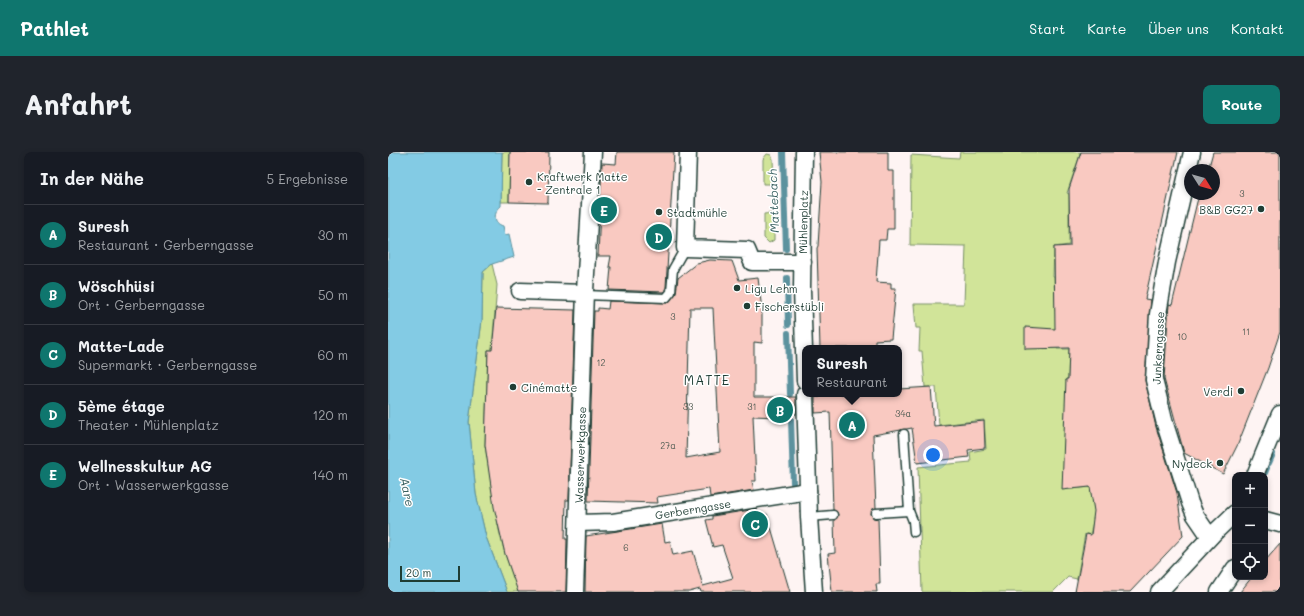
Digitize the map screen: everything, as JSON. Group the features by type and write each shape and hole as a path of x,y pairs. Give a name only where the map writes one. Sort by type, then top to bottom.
{"street":[{"name":"Wasserwerkgasse","path":"575,592 585,294 593,152"},
{"path":"685,248 688,152"},
{"name":"Mühlenplatz","path":"685,248 747,250 752,262 803,262 804,152"},
{"name":"Junkerngasse","path":"1192,152 1167,262 1158,314 1154,380 1190,503 1195,515 1210,537"},
{"path":"803,262 804,345"},
{"path":"520,291 585,294"},
{"path":"805,397 809,516 814,592"},
{"path":"1256,472 1280,414"},
{"name":"Gerberngasse","path":"578,523 613,522 808,491"},
{"path":"1159,592 1210,537 1232,516"},
{"path":"1268,521 1280,524"},
{"path":"1219,592 1232,572"}],"lane":[{"path":"585,294 666,298 671,292 673,269 685,248"},
{"path":"904,434 909,511 913,521 914,532"},
{"path":"876,513 909,511"},
{"path":"809,516 833,515"}],"green space":[{"path":"502,152 510,152 509,202 501,202"},
{"path":"960,152 1081,152 1067,193 1069,194 1069,245 1054,247 1053,277 1057,349 1069,349 1068,379 1065,380 1067,381 1067,422 1071,489 1090,487 1095,513 1090,535 1085,534 1077,579 1068,577 1053,592 922,592 918,467 971,462 970,452 986,449 984,420 939,425 936,387 925,387 922,351 919,351 920,328 916,328 914,304 964,304 966,246 910,245 911,155 959,158"},
{"path":"767,154 771,155 773,159 774,184 763,184 763,159"},
{"path":"774,213 774,240 769,243 764,238 764,214"},
{"path":"492,264 497,285 492,350 488,350 485,445 499,530 505,554 519,592 507,592 486,537 476,494 469,422 482,320 483,272"}],"water":[{"name":"Aare","path":"388,152 502,152 501,206 495,215 495,218 497,223 503,226 505,235 509,234 514,257 492,264 483,272 482,320 469,422 476,494 486,537 507,592 388,592"}],"building":[{"name":"Kraftwerk Matte - Zentrale 1","path":"510,152 549,152 548,203 509,202"},
{"name":"Stadtmühle","path":"617,152 674,152 666,287 664,292 609,290 611,267 609,267 611,256 598,256 602,163 616,164"},
{"path":"819,152 888,152 888,171 894,171 894,229 887,229 886,240 879,240 876,282 891,283 891,288 896,288 891,339 875,340 875,345 820,345 817,248 822,182"},
{"path":"1081,152 1178,152 1145,299 1151,300 1145,380 1156,427 1177,493 1183,536 1130,592 1075,592 1086,534 1091,535 1094,511 1090,487 1062,490 1066,379 1068,379 1069,348 1025,349 1025,327 1055,329 1054,247 1070,246 1069,189"},
{"path":"1213,152 1280,152 1280,332 1268,368 1238,444 1223,474 1184,453 1164,379 1169,304 1172,305 1197,202 1198,200 1220,200 1220,164 1210,164"},
{"path":"710,260 732,261 739,280 758,278 762,310 762,343 754,342 754,397 796,397 796,414 792,414 792,416 778,415 778,417 753,416 756,481 752,481 754,490 710,497 709,489 657,497 658,503 588,501 594,311 598,311 598,308 608,309 609,301 668,303 676,293 678,278 697,263","holes":["690,308 713,308 720,452 686,458"]},
{"path":"496,308 575,310 569,500 566,500 566,592 518,592 505,554 494,507 485,445 488,350 492,350"},
{"path":"931,387 934,426 984,421 985,448 968,450 969,457 917,463 912,428 873,435 876,508 871,513 873,518 878,519 880,584 876,584 877,592 832,592 828,554 835,553 834,520 838,515 837,512 833,510 830,412 815,413 815,397 902,397 902,389"},
{"path":"757,509 758,515 767,514 790,592 701,592 700,589 689,592 585,592 586,536 662,524 665,542 670,541 673,555 693,551 703,586 733,578 722,545 713,547 706,520 712,519 712,516"},
{"path":"1280,544 1280,592 1240,592 1250,580 1268,580 1268,558"}],"waterway":[{"name":"Mattebach","path":"783,152 786,249"},
{"name":"Mattebach","path":"787,278 788,325"},
{"name":"Mattebach","path":"788,333 790,394"},
{"name":"Mattebach","path":"791,419 793,483"},
{"path":"1269,463 1273,454"},
{"path":"1265,472 1267,468"}],"place":[{"name":"Kraftwerk Matte - Zentrale 1","path":"529,182"},
{"name":"B&B GG27","path":"1261,209"},
{"name":"Wellnesskultur AG","path":"604,210"},
{"name":"Stadtmühle","path":"659,212"},
{"name":"5ème étage","path":"659,237"},
{"name":"Ligu Lehm","path":"737,288"},
{"name":"Fischerstübli","path":"747,306"},
{"name":"Cinématte","path":"513,387"},
{"name":"Verdi","path":"1241,391"},
{"name":"Wöschhüsi","path":"780,410"},
{"name":"Suresh","path":"852,425"},
{"name":"Nydeck","path":"1220,463"},
{"name":"Matte-Lade","path":"755,524"}],"district":[{"name":"MATTE","path":"707,379"}]}
